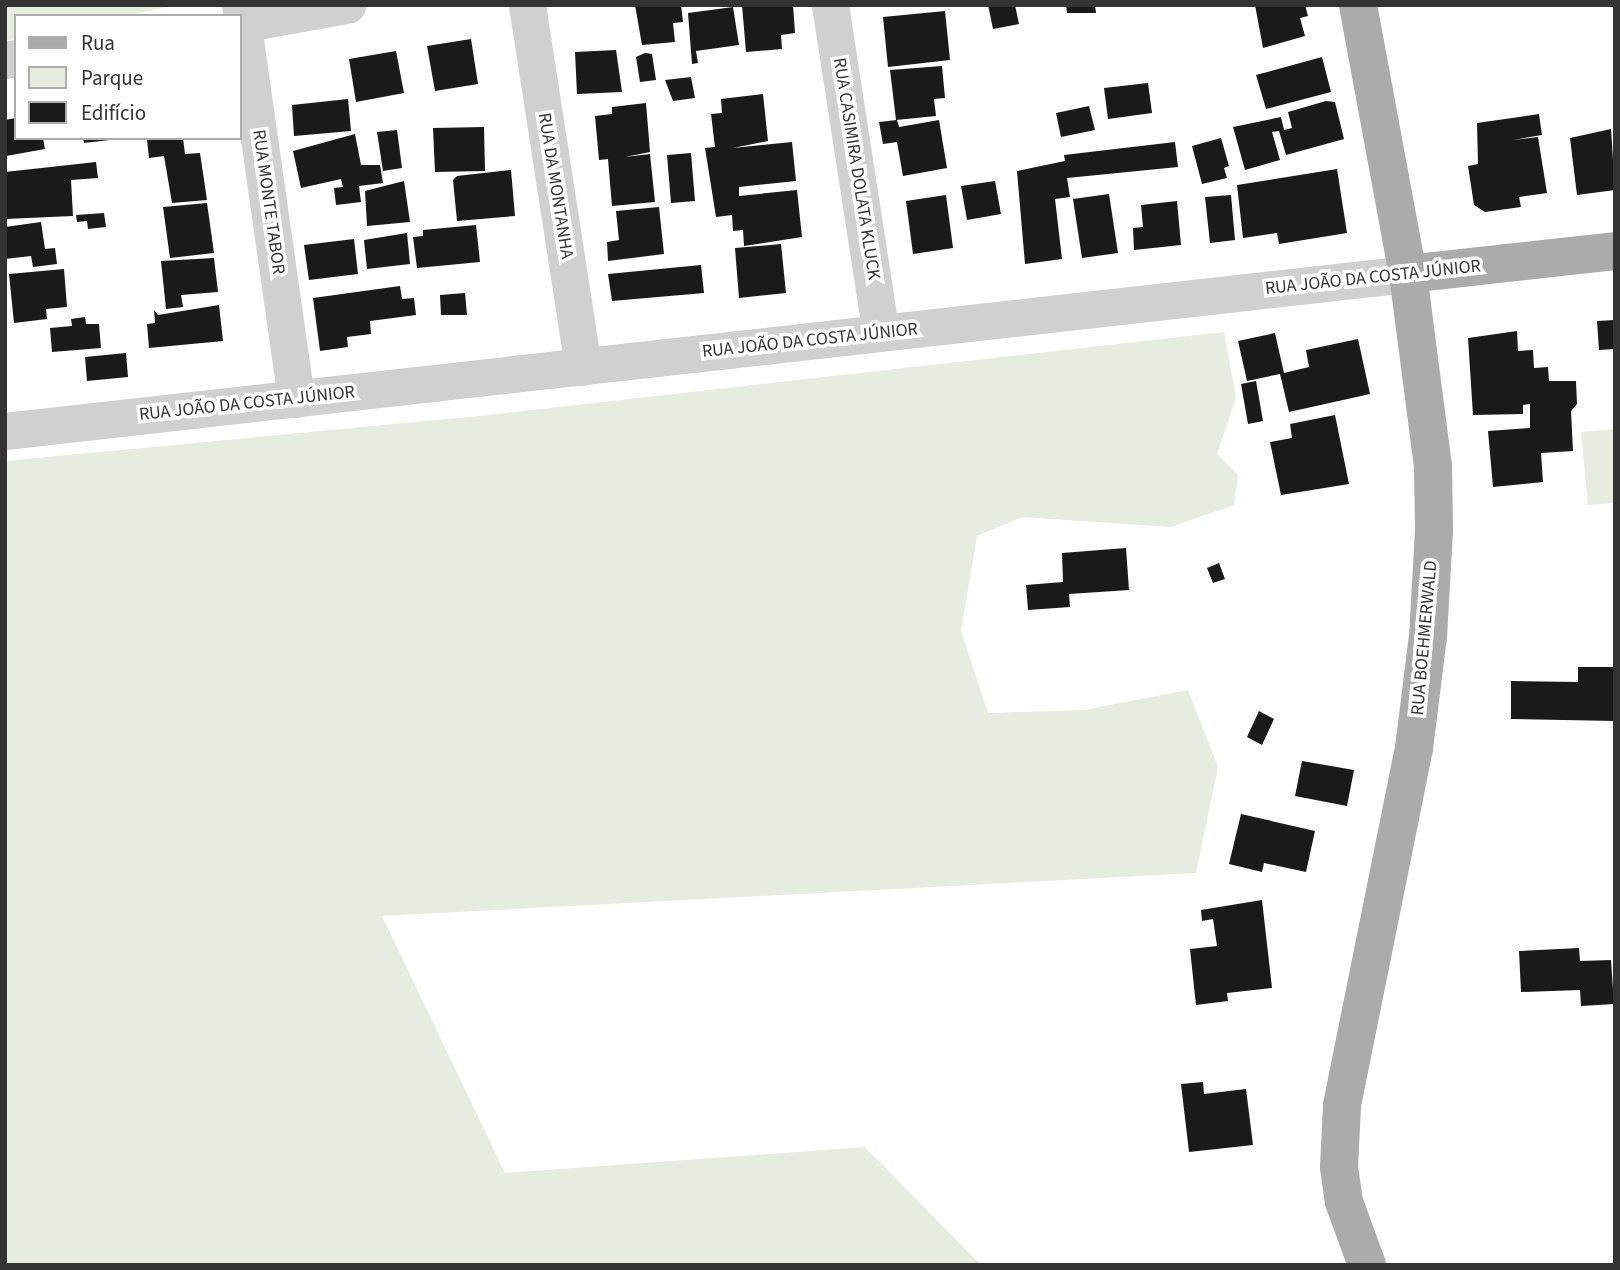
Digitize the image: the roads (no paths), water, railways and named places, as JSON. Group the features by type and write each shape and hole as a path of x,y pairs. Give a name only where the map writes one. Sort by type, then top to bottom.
{"main road":[{"name":"RUA BOEHMERWALD","path":"1358,5 1408,274 1433,466 1432,582 1414,748 1342,1106 1339,1167 1344,1202 1367,1265"},
{"name":"RUA JOÃO DA COSTA JÚNIOR","path":"1408,274 1615,251"}],"street":[{"path":"242,17 348,5"},
{"name":"RUA DA MONTANHA","path":"527,5 583,367"},
{"name":"RUA CASIMIRA DOLATA KLUCK","path":"830,5 881,333"},
{"name":"RUA MONTE TABOR","path":"242,24 296,399"},
{"name":"RUA JOÃO DA COSTA JÚNIOR","path":"5,432 1408,274"}]}
